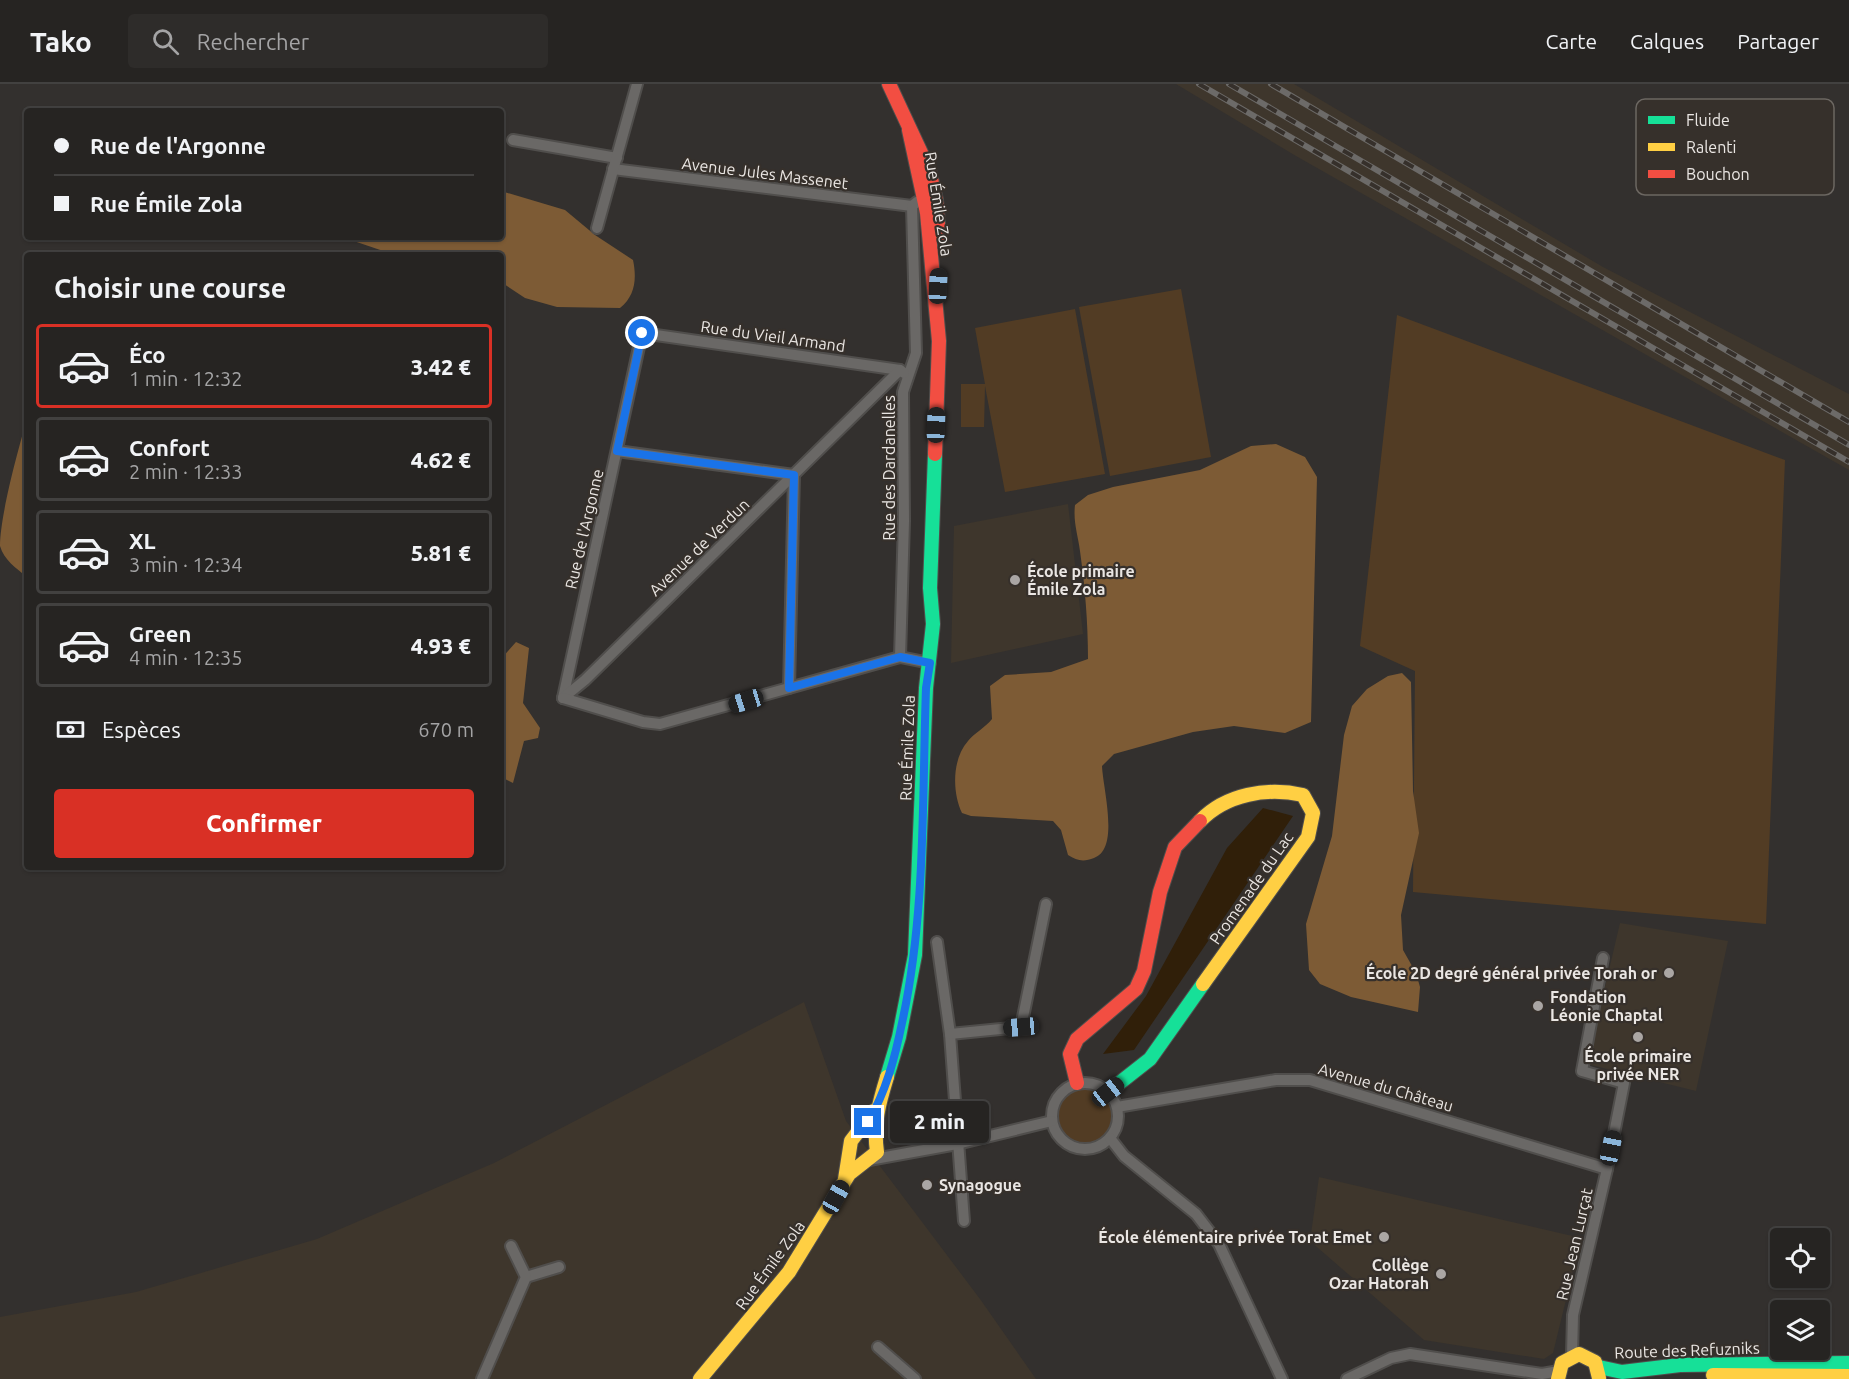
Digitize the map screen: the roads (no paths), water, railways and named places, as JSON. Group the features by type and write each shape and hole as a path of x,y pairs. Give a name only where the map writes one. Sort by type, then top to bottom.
{"main road":[{"name":"Rue Émile Zola","path":"876,1141 874,1126 879,1102 899,1037 915,955 926,688 933,624 930,588 939,354 937,319 939,252 924,204 926,161 909,130 890,86"},
{"name":"Promenade du Lac","path":"1077,1083 1070,1054 1077,1039 1136,989 1144,971 1160,892 1175,848 1210,811 1239,796 1285,791 1303,795 1313,813 1308,837 1150,1059 1108,1092"},
{"name":"Rue Émile Zola","path":"858,1133 879,1102"},
{"path":"866,1132 876,1141 877,1152 867,1160 855,1158 850,1149 850,1141 858,1133 866,1132"},
{"name":"Rue Émile Zola","path":"844,1182 850,1149"},
{"name":"Rue Émile Zola","path":"700,1379 789,1272 844,1182 867,1160"},
{"path":"1558,1375 1562,1363 1572,1355"},
{"name":"Route des Refuzniks","path":"1572,1355 1585,1355 1599,1373 1680,1365 1849,1363"},
{"name":"Rue Émile Zola","path":"690,1379 714,1362"},
{"name":"Route des Refuzniks","path":"1649,1379 1702,1375 1849,1376"}],"street":[{"path":"597,228 637,84"},
{"name":"Avenue Jules Massenet","path":"513,140 615,163 924,204"},
{"name":"Rue des Dardanelles","path":"900,657 904,521 903,372 916,353 924,204"},
{"name":"Rue du Vieil Armand","path":"642,333 903,372"},
{"name":"Rue de l'Argonne","path":"563,698 642,333"},
{"name":"Avenue de Verdun","path":"563,698 585,680 794,475 903,372"},
{"path":"617,451 794,475 789,688"},
{"path":"563,698 643,722 660,724 900,657 930,663"},
{"path":"950,1034 1021,1027 1046,904"},
{"path":"937,942 950,1034 964,1221"},
{"name":"Rue Jean Lurçat","path":"1572,1355 1573,1315 1607,1169 1624,1083 1582,1071 1603,958"},
{"name":"Avenue du Château","path":"1117,1107 1276,1080 1310,1080 1607,1169"},
{"path":"1077,1083 1094,1083 1108,1092 1117,1107 1118,1118 1110,1138 1101,1145 1081,1149 1062,1140 1052,1121 1055,1101 1060,1093 1077,1083"},
{"path":"867,1160 957,1144 1052,1121"},
{"path":"1110,1138 1124,1156 1197,1214 1219,1244 1281,1379"},
{"path":"876,1141 897,1155"},
{"path":"482,1379 526,1277 511,1246"},
{"path":"526,1277 559,1267"},
{"path":"878,1347 915,1379"},
{"path":"1347,1379 1391,1358 1410,1354 1558,1375"}],"railway":[{"path":"1199,84 1849,462"},
{"path":"1229,84 1849,445"},
{"path":"1271,84 1849,422"}],"place":[{"name":"École primaire Émile Zola","path":"1015,580"},
{"name":"École 2D degré général privée Torah or","path":"1669,973"},
{"name":"Fondation Léonie Chaptal","path":"1538,1006"},
{"name":"École primaire privée NER","path":"1638,1037"},
{"name":"Synagogue","path":"927,1185"},
{"name":"École élémentaire privée Torat Emet","path":"1384,1237"},
{"name":"Collège Ozar Hatorah","path":"1441,1274"}]}
